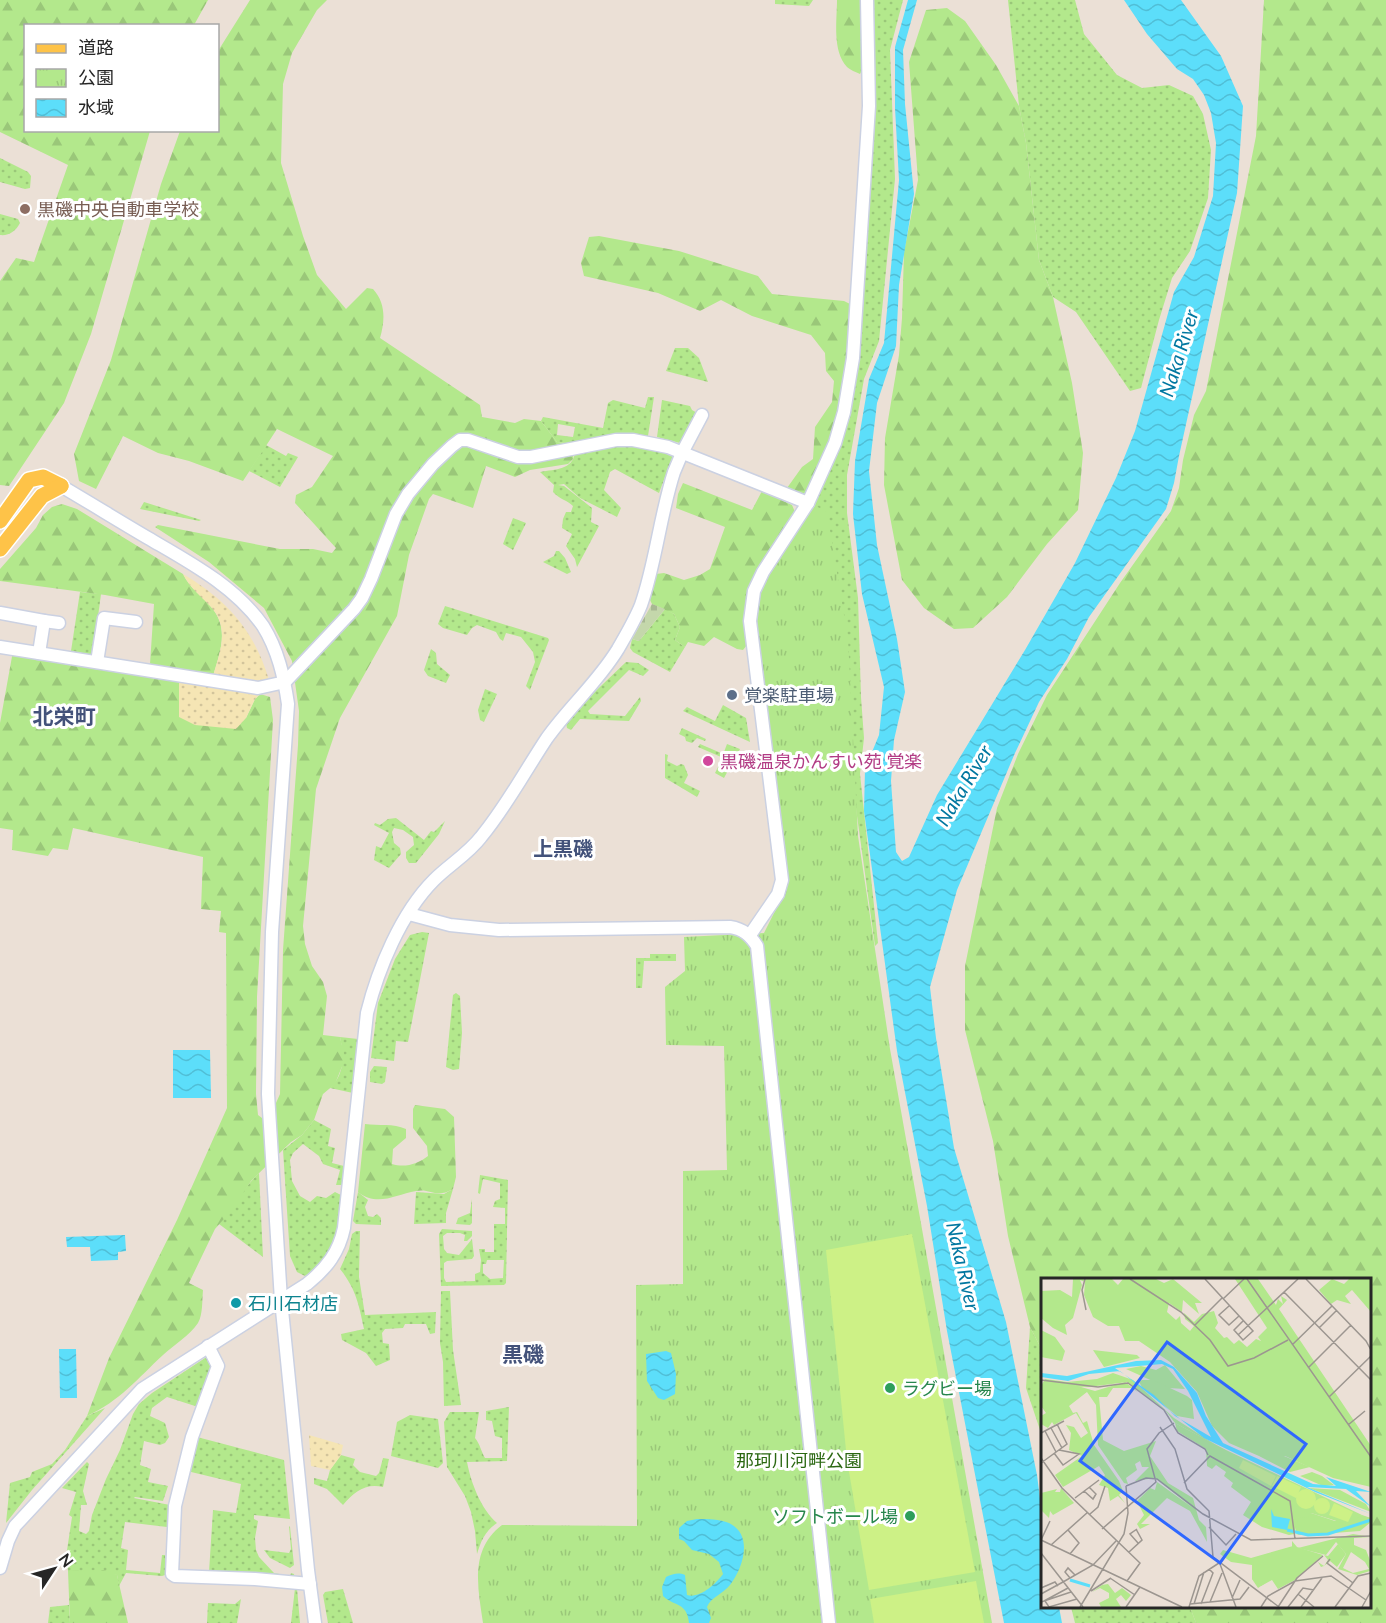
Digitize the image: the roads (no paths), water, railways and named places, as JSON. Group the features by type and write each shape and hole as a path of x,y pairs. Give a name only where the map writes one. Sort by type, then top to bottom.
{"main road":[{"path":"0,521 29,480 43,477 61,486"},
{"path":"0,549 42,496 61,486"}],"street":[{"path":"750,935 778,894 782,880 750,621 754,591 763,572 808,503 835,443 844,412 853,358 869,106 867,0"},
{"path":"0,1568 15,1526 132,1398 162,1376 281,1300 319,1274 328,1265 342,1241 368,1013 373,989 383,964 409,914 433,881 484,834 547,738 573,704 606,668 618,648 641,603 668,491 682,453 702,415"},
{"path":"0,647 258,688 285,682 362,598 396,514 408,494 433,464 460,440 468,440 518,457 531,457 616,440 633,440 660,445 808,503"},
{"path":"61,486 189,562 231,591 263,627 276,652 285,682 288,704 271,943 268,1094 281,1300 315,1623"},
{"path":"0,613 59,623"},
{"path":"97,662 104,618 136,622"},
{"path":"39,653 44,621"},
{"path":"409,914 474,929 730,927 750,935 757,945 829,1623"},
{"path":"208,1346 218,1366 187,1450 175,1506 172,1574 310,1584"}],"water":[{"name":"Naka River","path":"908,0 917,0 903,50 905,104 914,194 899,285 896,346 877,403 869,471 877,545 897,639 905,692 894,740 891,781 896,852 902,861 909,857 937,795 1075,563 1116,478 1135,431 1174,292 1194,257 1213,196 1216,143 1211,113 1204,95 1193,79 1177,69 1147,34 1124,0 1181,0 1221,56 1243,106 1237,193 1174,483 1166,509 1089,617 1067,659 1039,702 957,890 930,987 954,1148 1006,1322 1037,1475 1041,1506 1041,1608 1059,1608 1062,1623 1004,1623 947,1331 927,1206 897,1051 864,811 865,769 879,735 884,687 862,594 853,514 855,461 869,379 884,343 899,180 895,108 895,47"},
{"path":"173,1050 210,1050 211,1098 173,1098"},
{"path":"125,1235 126,1251 118,1252 118,1260 91,1261 90,1247 67,1247 66,1237"},
{"path":"59,1349 76,1349 77,1398 60,1398"},
{"path":"666,1351 671,1353 676,1374 675,1394 664,1400 658,1398 647,1381 646,1354"},
{"path":"697,1519 729,1523 737,1528 744,1543 742,1561 735,1578 707,1607 711,1618 709,1623 689,1623 686,1611 663,1596 662,1587 666,1577 671,1575 685,1575 687,1595 692,1596 707,1590 723,1574 719,1562 709,1554 692,1550 679,1539 679,1528 687,1521"}],"place":[{"name":"黒磯中央自動車学校","path":"25,209"},
{"name":"覚楽駐車場","path":"732,695"},
{"name":"黒磯温泉かんすい苑 覚楽","path":"708,761"},
{"name":"石川石材店","path":"236,1303"},
{"name":"ラグビー場","path":"890,1388"},
{"name":"ソフトボール場","path":"910,1516"}],"district":[{"name":"北栄町","path":"64,715"},
{"name":"上黒磯","path":"563,848"},
{"name":"黒磯","path":"523,1353"}],"park label":[{"name":"那珂川河畔公園","path":"799,1460"}]}
